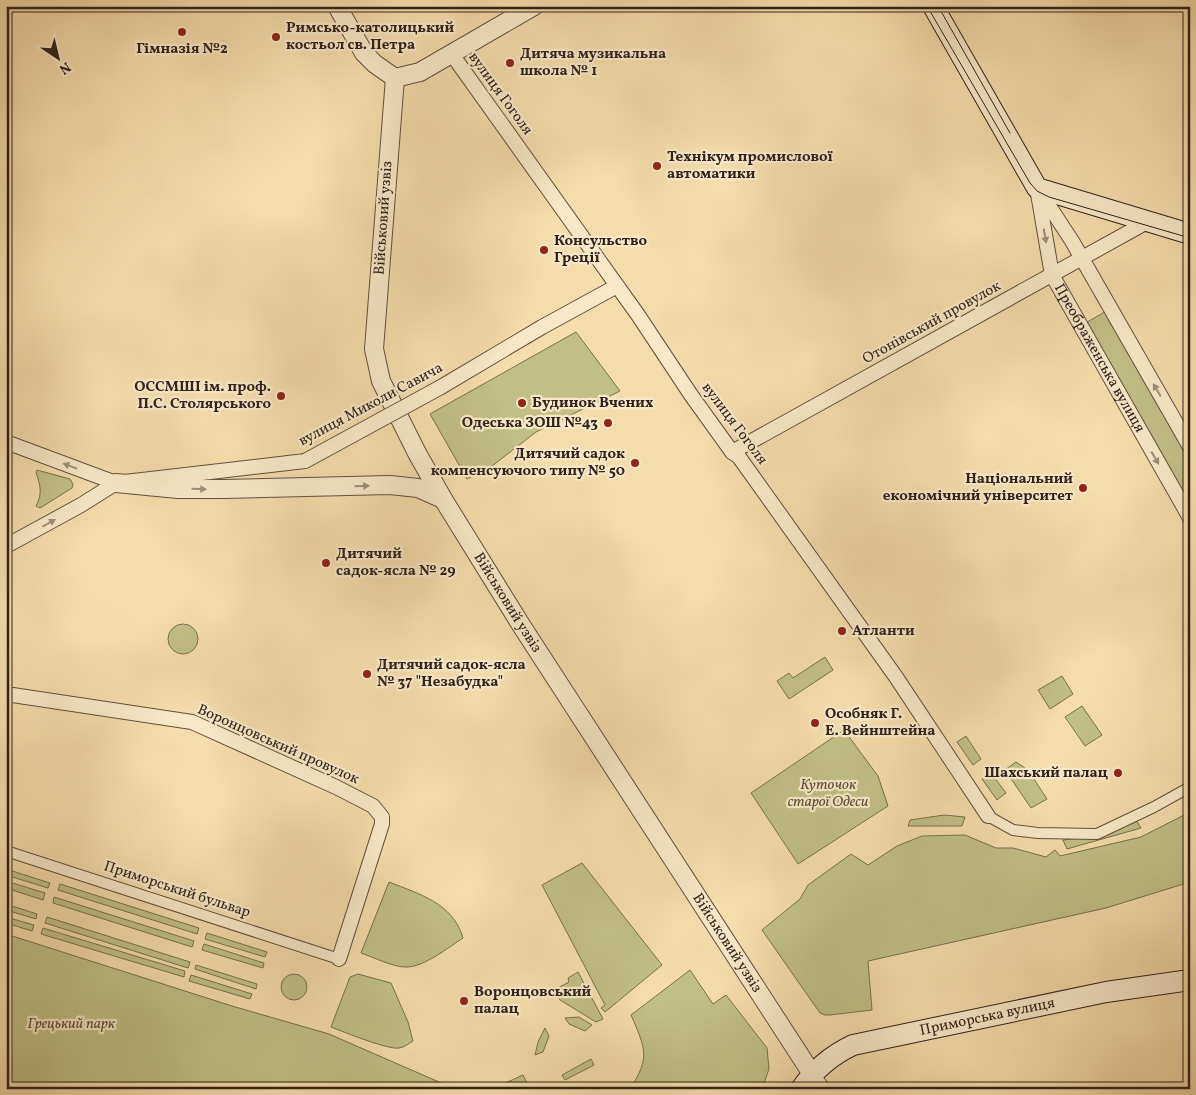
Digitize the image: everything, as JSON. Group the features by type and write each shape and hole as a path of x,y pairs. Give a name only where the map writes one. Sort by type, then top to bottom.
{"main road":[{"name":"Преображенська вулиця","path":"932,6 1037,188"},
{"path":"1037,188 1190,234"},
{"name":"Приморська вулиця","path":"812,1084 842,1050 856,1044 1106,992 1190,980"}],"street":[{"path":"338,6 364,53 375,64 395,78 420,72 534,6"},
{"name":"вулиця Гоголя","path":"450,53 617,286 732,452 745,465 896,677 988,816"},
{"name":"Військовий узвіз","path":"395,78 374,349 381,381 417,453 443,499 525,632 812,1084"},
{"name":"Преображенська вулиця","path":"1037,188 1082,258 1190,448"},
{"name":"Преображенська вулиця","path":"1037,188 1052,275 1190,518"},
{"name":"Отонівський провулок","path":"732,452 1147,222"},
{"name":"вулиця Миколи Савича","path":"116,483 305,460 442,387 542,327 617,286"},
{"path":"6,442 116,483 178,489 390,485 418,488 443,499"},
{"path":"6,546 81,505 116,483"},
{"name":"Воронцовський провулок","path":"6,694 192,722 336,787 373,806 382,817 382,824 339,959"},
{"path":"988,816 1013,830 1038,833 1097,834 1154,807 1190,787"},
{"name":"Приморський бульвар","path":"6,851 339,959"}],"green space":[{"path":"1108,310 1190,454 1190,509 1084,324"},
{"name":"Будинок Вчених","path":"576,332 620,391 536,432 492,466 467,479 430,414"},
{"path":"37,470 70,479 73,484 72,488 40,508 36,506 40,493"},
{"path":"183,624 194,628 198,639 194,650 183,654 172,650 168,639 172,628"},
{"path":"825,657 833,670 789,699 777,681 789,673 793,678"},
{"path":"1062,676 1073,694 1050,709 1038,690"},
{"path":"1082,706 1102,735 1085,746 1065,717"},
{"name":"Куточок старої Одеси","path":"844,730 878,776 888,806 798,864 751,793"},
{"path":"966,736 981,759 973,765 957,742"},
{"path":"1016,762 1028,770 1047,799 1031,808 1005,770"},
{"path":"991,773 1006,793 997,800 982,779"},
{"path":"1190,812 1190,882 1106,908 868,961 872,1010 830,1015 820,1013 762,930 800,899 808,885 851,854 868,865 897,846 922,836 965,835 996,848 1013,848 1046,857 1055,850 1060,856 1141,837"},
{"path":"944,815 965,817 962,826 908,826 910,820"},
{"path":"1136,820 1141,828 1067,849 1063,840 1097,836"},
{"path":"582,863 662,965 605,1012 601,1008 605,1005 542,885"},
{"path":"6,869 50,883 48,888 6,875"},
{"path":"6,881 45,893 43,900 6,888"},
{"path":"389,882 434,901 451,916 463,938 436,956 414,966 396,966 361,953"},
{"path":"60,884 199,928 197,934 58,890"},
{"path":"54,897 194,941 192,947 53,903"},
{"path":"6,904 37,914 36,919 6,910"},
{"path":"6,917 34,925 32,931 6,923"},
{"path":"47,917 190,962 188,968 45,923"},
{"path":"43,928 185,971 184,977 41,934"},
{"path":"207,933 267,952 265,957 205,939"},
{"name":"Грецький парк","path":"6,934 232,1006 329,1034 455,1089 6,1089"},
{"path":"204,944 264,963 263,968 202,950"},
{"path":"196,965 257,984 256,989 195,969"},
{"path":"690,970 713,1004 726,995 767,1048 769,1069 762,1089 630,1089 641,1069 644,1052 640,1036 631,1015"},
{"path":"578,972 603,1019 596,1022 560,1000 554,990 569,982 568,978"},
{"path":"294,974 303,978 307,987 303,996 294,1000 285,996 281,987 285,978"},
{"path":"358,974 391,983 408,1022 413,1041 403,1047 393,1048 331,1027 350,977"},
{"path":"191,975 252,994 250,999 189,981"},
{"path":"579,1017 592,1025 585,1031 569,1024 565,1018"},
{"path":"545,1028 549,1036 543,1052 535,1055 538,1042"},
{"path":"591,1059 594,1065 565,1080 562,1075"},
{"path":"523,1075 530,1089 487,1089 499,1086"}],"tram line":[{"path":"927,6 1030,183 1037,191 1049,197 1190,238"},
{"path":"938,6 1010,133"}],"place":[{"name":"Гімназія №2","path":"182,32"},
{"name":"Римсько-католицький костьол св. Петра","path":"276,37"},
{"name":"Дитяча музикальна школа № 1","path":"510,63"},
{"name":"Технікум промислової автоматики","path":"657,166"},
{"name":"Консульство Греції","path":"544,250"},
{"name":"ОССМШІ ім. проф. П.С. Столярського","path":"281,396"},
{"name":"Будинок Вчених","path":"522,403"},
{"name":"Одеська ЗОШ №43","path":"608,423"},
{"name":"Дитячий садок компенсуючого типу № 50","path":"635,463"},
{"name":"Національний економічний університет","path":"1083,488"},
{"name":"Дитячий садок-ясла № 29","path":"326,563"},
{"name":"Атланти","path":"842,631"},
{"name":"Дитячий садок-ясла № 37 \"Незабудка\"","path":"367,674"},
{"name":"Особняк Г. Е. Вейнштейна","path":"815,723"},
{"name":"Шахський палац","path":"1118,773"},
{"name":"Воронцовський палац","path":"464,1001"}]}
